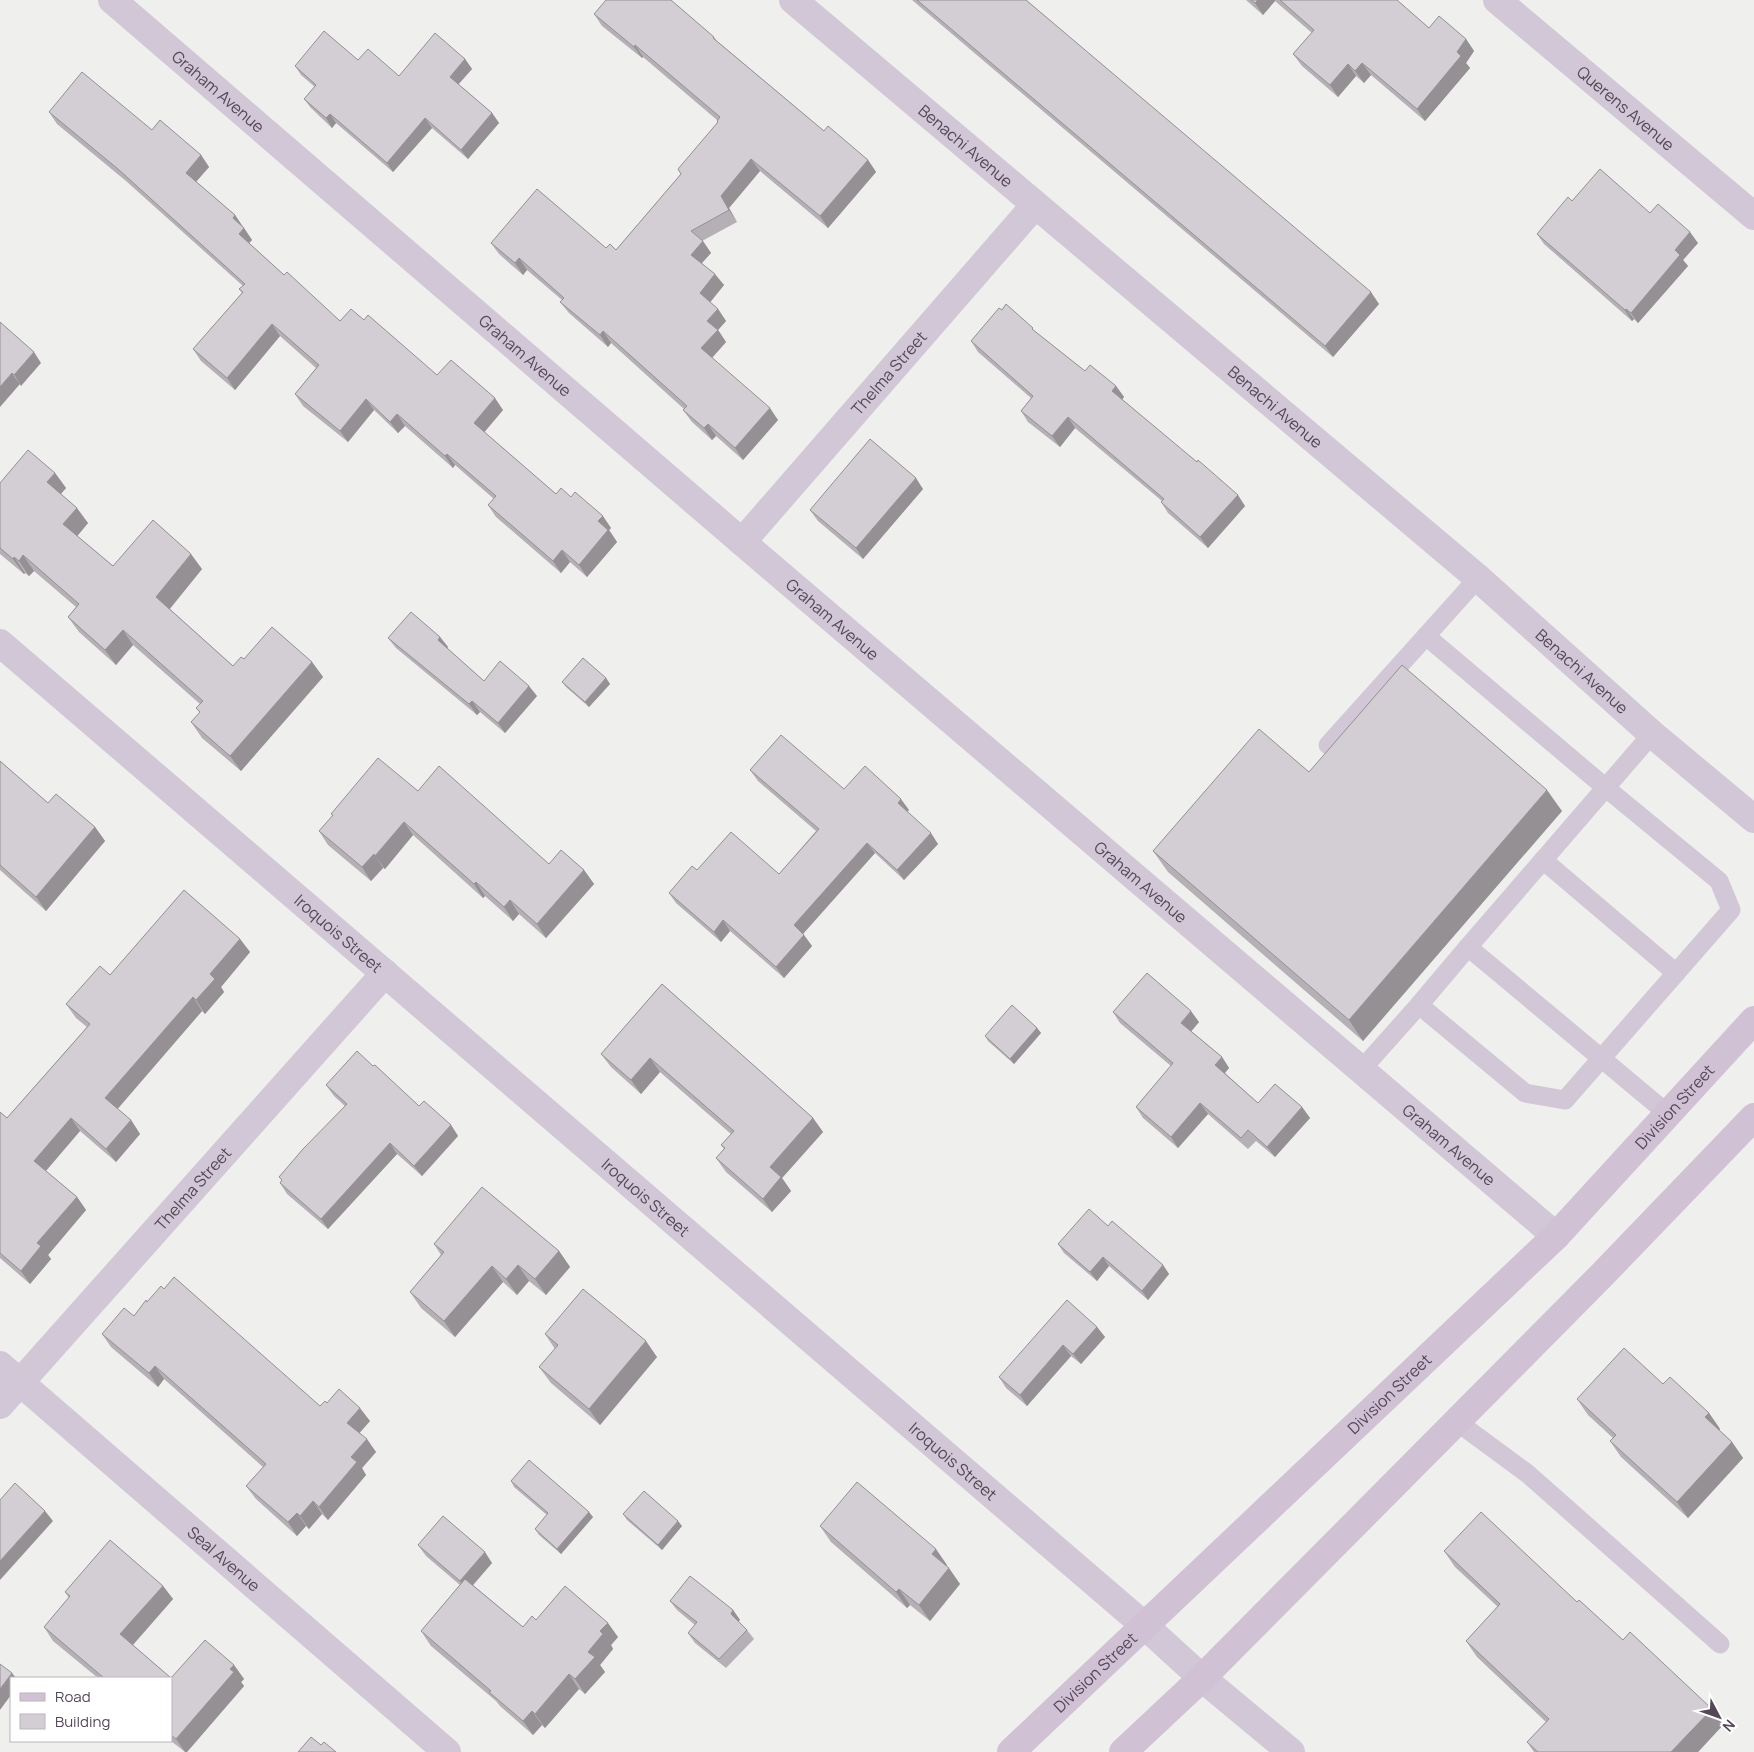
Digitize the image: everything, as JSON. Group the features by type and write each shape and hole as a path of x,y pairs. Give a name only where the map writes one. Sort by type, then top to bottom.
{"main road":[{"name":"Division Street","path":"1011,1752 1556,1236 1754,1020"},
{"path":"1124,1752 1202,1678 1599,1278 1754,1117"}],"street":[{"name":"Graham Avenue","path":"112,0 742,542 1556,1236"},
{"name":"Benachi Avenue","path":"793,0 1478,578 1652,734 1748,814"},
{"name":"Querens Avenue","path":"1497,0 1754,216"},
{"name":"Thelma Street","path":"742,542 1035,205"},
{"name":"Iroquois Street","path":"0,643 1145,1626 1202,1678 1291,1752"},
{"name":"Thelma Street","path":"0,1405 10,1373 385,973"},
{"name":"Seal Avenue","path":"10,1373 447,1752"}],"lane":[{"path":"1328,745 1478,578"},
{"path":"1419,1005 1525,1093 1565,1100 1731,910 1719,881 1426,636"},
{"path":"1361,1070 1652,734"},
{"path":"1544,860 1676,973"},
{"path":"1468,947 1668,1114"},
{"path":"1456,1421 1528,1474 1720,1644"}],"building":[{"path":"606,0 671,0 713,38 824,131 828,126 868,160 820,216 751,159 721,196 729,210 691,231 703,241 691,255 715,274 700,293 718,309 707,321 718,330 701,348 770,408 735,448 708,424 704,428 683,410 687,406 603,331 600,335 560,302 564,298 519,258 515,263 491,243 537,189 606,248 610,244 616,250 681,174 678,169 718,122 720,117 635,45 634,47 594,14"},
{"path":"917,0 1026,0 1371,292 1325,346"},
{"path":"1280,0 1397,0 1429,28 1439,16 1466,39 1457,52 1461,56 1417,109 1362,63 1355,71 1348,64 1330,85 1293,54 1314,30"},
{"path":"324,31 358,60 368,49 399,76 435,33 465,59 450,77 492,113 461,150 425,118 387,163 330,114 326,118 304,99 316,85 295,66"},
{"path":"82,72 152,130 160,120 201,155 186,173 235,215 233,218 244,228 239,234 284,275 287,272 340,321 351,309 364,320 368,315 437,375 451,360 495,398 474,423 556,494 561,488 571,497 575,492 603,516 598,521 608,530 579,565 562,550 553,561 488,505 496,496 447,454 445,456 397,414 390,422 366,399 340,431 295,394 319,365 272,324 227,378 193,349 243,292 239,289 245,284 118,169 49,112"},
{"path":"1600,169 1650,213 1658,204 1690,232 1675,250 1680,255 1631,313 1625,310 1537,234 1568,197 1572,201"},
{"path":"1006,304 1032,329 1085,371 1090,365 1116,386 1112,391 1197,462 1198,460 1238,495 1200,537 1161,502 1164,499 1068,417 1052,436 1021,411 1033,396 971,341 999,308 1002,310"},
{"path":"0,322 34,352 14,375 12,373 0,387"},
{"path":"870,439 916,478 856,548 810,510"},
{"path":"28,450 55,473 47,482 77,508 63,524 113,566 153,520 191,554 156,597 233,666 241,657 244,659 272,627 312,662 230,756 191,722 200,712 196,708 203,701 123,630 105,650 68,617 79,604 23,555 19,561 14,557 13,559 0,548 0,483"},
{"path":"411,612 440,637 438,640 484,681 500,661 529,686 498,723 472,701 469,704 388,638"},
{"path":"583,658 606,678 585,702 562,682"},
{"path":"1402,665 1547,790 1349,1020 1153,851 1259,729 1309,772"},
{"path":"781,735 844,789 865,766 901,799 898,803 931,833 897,870 867,843 794,925 804,935 776,967 723,920 714,932 669,893 692,866 697,870 731,832 779,874 819,829 750,770"},
{"path":"378,758 418,791 439,766 549,864 561,850 584,870 537,924 510,900 504,907 476,882 474,884 404,822 375,856 374,854 362,867 319,831"},
{"path":"0,761 48,803 56,794 95,827 36,897 0,865"},
{"path":"184,890 240,939 210,974 215,979 196,1000 193,997 105,1098 131,1120 106,1149 71,1118 34,1161 77,1197 37,1243 41,1246 21,1271 0,1253 0,1112 7,1118 90,1024 66,1004 100,966 110,975"},
{"path":"1147,973 1191,1011 1181,1023 1222,1057 1215,1065 1258,1103 1275,1084 1302,1107 1267,1147 1248,1130 1241,1138 1200,1103 1171,1137 1136,1107 1173,1063 1113,1012"},
{"path":"662,984 813,1118 770,1167 781,1177 763,1199 716,1158 725,1148 721,1145 734,1131 650,1058 631,1080 601,1054"},
{"path":"1012,1005 1037,1028 1010,1059 985,1036"},
{"path":"357,1051 419,1106 424,1101 451,1125 414,1166 390,1143 321,1219 280,1183 282,1180 279,1177 303,1149 347,1104 326,1085"},
{"path":"482,1187 559,1251 535,1279 518,1265 506,1279 492,1266 444,1321 410,1292 444,1252 434,1244"},
{"path":"1089,1209 1108,1226 1112,1221 1163,1265 1142,1291 1103,1257 1090,1272 1058,1244"},
{"path":"174,1277 320,1406 325,1401 327,1403 339,1389 360,1408 347,1423 367,1439 351,1457 357,1462 319,1507 313,1501 300,1516 297,1513 288,1522 246,1486 266,1464 155,1366 149,1373 102,1334 124,1308 134,1316 146,1300 147,1302 161,1286 164,1289"},
{"path":"583,1289 646,1341 589,1409 539,1367 558,1345 545,1334"},
{"path":"1067,1300 1097,1327 1073,1354 1063,1345 1020,1395 999,1377"},
{"path":"1624,1348 1663,1384 1670,1377 1709,1413 1705,1417 1732,1442 1677,1502 1610,1441 1616,1435 1577,1399"},
{"path":"529,1460 589,1512 557,1549 535,1529 548,1513 511,1481"},
{"path":"857,1482 936,1549 932,1554 949,1568 919,1605 899,1589 896,1592 820,1526"},
{"path":"15,1483 45,1511 0,1561 0,1500"},
{"path":"644,1491 678,1521 658,1545 623,1514"},
{"path":"1481,1512 1577,1602 1579,1600 1623,1640 1630,1632 1712,1709 1671,1752 1538,1752 1527,1742 1549,1719 1466,1641 1500,1604 1444,1551"},
{"path":"443,1516 485,1552 460,1581 418,1545"},
{"path":"110,1540 163,1586 120,1634 170,1677 103,1677 44,1627 70,1596 65,1592"},
{"path":"690,1576 733,1610 731,1614 747,1630 719,1659 688,1633 697,1622 670,1601"},
{"path":"465,1579 523,1627 532,1616 536,1620 565,1586 608,1623 600,1631 603,1634 588,1652 595,1657 575,1679 569,1674 535,1714 532,1711 523,1721 421,1631"},
{"path":"205,1640 234,1665 230,1669 234,1672 176,1739 172,1736 172,1677"},
{"path":"0,1664 12,1673 0,1689"},
{"path":"311,1737 321,1745 324,1742 336,1752 298,1752"}]}
